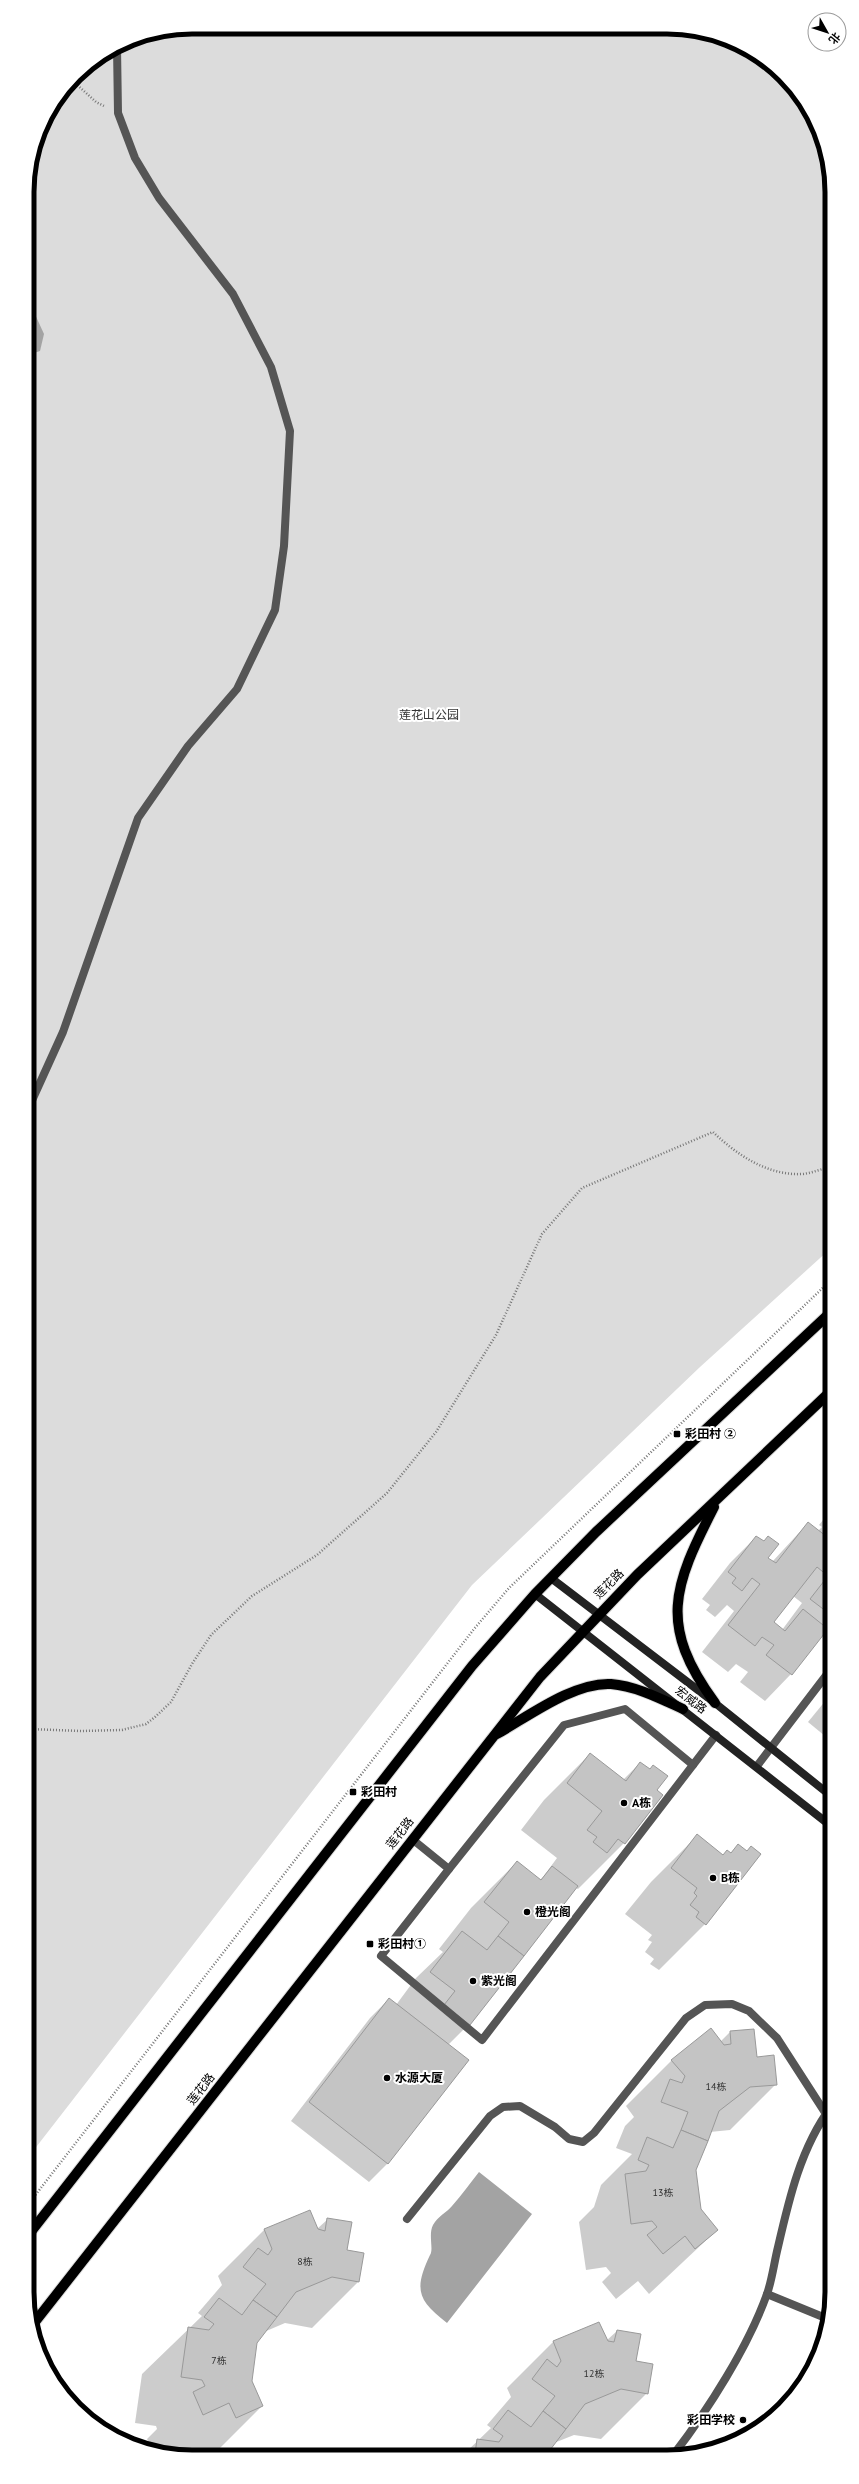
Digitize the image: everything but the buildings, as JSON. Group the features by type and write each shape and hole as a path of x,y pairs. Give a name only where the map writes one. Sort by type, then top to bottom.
{"main road":[{"path":"34,2228 472,1666 535,1594 551,1578 825,1318"},
{"name":"莲花路","path":"37,2321 492,1736 540,1677 598,1614 825,1397"},
{"path":"715,1703 700,1682 682,1642 677,1622 677,1599 682,1575 693,1547 718,1499"},
{"path":"492,1736 554,1701 596,1685 611,1684 632,1688 683,1709"}],"street":[{"path":"34,1096 63,1032 138,818 188,746 237,689 275,610 284,546 290,431 271,367 233,294 159,198 135,158 118,113 117,53"},
{"name":"宏威路","path":"551,1578 715,1703 825,1791"},
{"name":"宏威路","path":"535,1594 825,1821"},
{"path":"756,1766 825,1677"},
{"path":"693,1765 625,1710 564,1725 381,1956 482,2040 693,1765 716,1735"},
{"path":"412,1839 449,1869"},
{"path":"407,2219 490,2116 503,2107 520,2106 555,2127 569,2139 583,2142 594,2133 686,2018 705,2005 732,2004 749,2011 777,2038 825,2112"},
{"path":"677,2450 714,2396 742,2346 767,2294 789,2202 806,2151 825,2116"},
{"path":"767,2294 823,2317"}],"path":[{"path":"76,84 96,102 118,113"},
{"path":"34,1729 81,1731 122,1730 146,1724 171,1702 192,1664 211,1635 252,1596 317,1556 387,1493 436,1432 496,1335 542,1234 582,1188 713,1132 729,1147 756,1163 775,1171 803,1174 825,1168"}],"green space":[{"name":"莲花山公园","path":"182,34 687,35 718,42 737,50 771,73 786,88 804,113 820,151 825,182 825,1254 700,1367 472,1585 34,2150 34,182 42,141 55,113 73,88 88,73 113,55 151,39"}],"shaded area":[{"path":"34,312 44,334 40,351 34,353"},
{"path":"479,2172 532,2214 447,2323 429,2307 421,2293 420,2285 431,2252 431,2233 435,2222 452,2206"}],"place":[{"name":"彩田村 ②","path":"677,1434"},
{"name":"彩田村","path":"353,1792"},
{"name":"A栋","path":"624,1803"},
{"name":"B栋","path":"713,1878"},
{"name":"橙光阁","path":"527,1912"},
{"name":"彩田村①","path":"370,1944"},
{"name":"紫光阁","path":"473,1981"},
{"name":"水源大厦","path":"387,2078"},
{"name":"彩田学校","path":"743,2420"}]}
